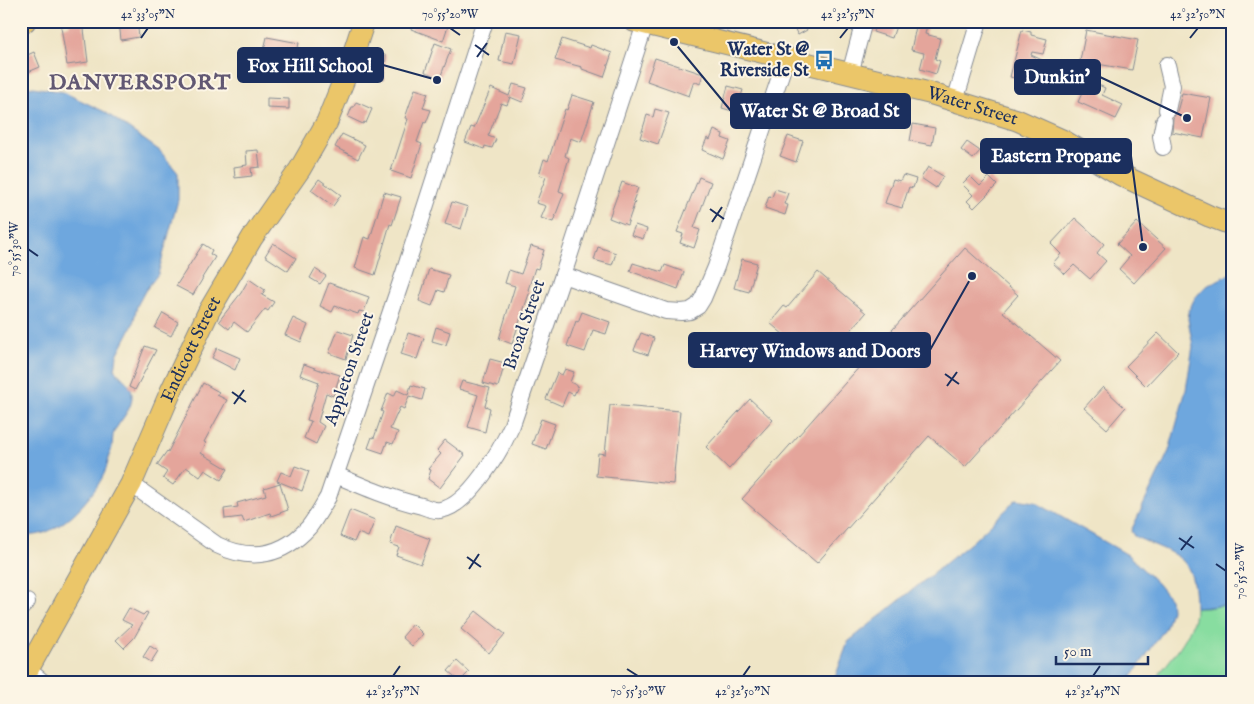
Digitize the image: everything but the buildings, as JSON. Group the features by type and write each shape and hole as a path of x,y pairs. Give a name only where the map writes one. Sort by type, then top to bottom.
{"main road":[{"path":"21,23 25,21"},
{"name":"Endicott Street","path":"31,678 55,622 130,484 209,311 252,238 300,169 327,122 349,67 364,21"},
{"name":"Water Street","path":"639,23 956,101 1017,120 1062,140 1121,175 1209,216 1233,225"}],"street":[{"name":"Appleton Street","path":"130,484 217,545 232,552 251,555 281,548 296,540 310,525 328,497 336,475 404,273 485,21"},
{"path":"850,74 864,21"},
{"path":"956,101 979,21"},
{"name":"Broad Street","path":"336,475 400,501 441,510 457,503 502,448 563,275 639,23"},
{"path":"563,275 666,311 690,311 698,306 704,298 716,267 786,59"},
{"path":"1162,147 1161,136 1172,86 1167,65"}],"green space":[{"path":"1224,605 1233,607 1233,683 1152,683 1186,637 1194,618 1195,608"}],"water":[{"path":"21,85 63,92 105,112 160,151 178,173 178,200 158,274 145,291 137,306 133,324 117,355 115,370 126,381 132,391 132,400 113,434 112,447 106,469 93,492 72,516 46,532 33,535 21,533"},
{"path":"1233,272 1233,607 1195,608 1192,578 1184,562 1167,551 1134,536 1131,531 1169,451 1186,390 1193,346 1188,319 1189,310 1195,298 1205,287"},
{"path":"1016,499 1035,502 1128,555 1157,583 1170,599 1171,610 1166,627 1127,683 833,683 848,642 972,542"}],"place":[{"name":"Water St @ Broad St","path":"674,42"},
{"name":"Water St @ Riverside St","path":"824,60"},
{"name":"Fox Hill School","path":"437,80"},
{"name":"Dunkin'","path":"1187,118"},
{"name":"Eastern Propane","path":"1143,247"},
{"name":"Harvey Windows and Doors","path":"972,276"}],"district":[{"name":"DANVERSPORT","path":"140,83"}]}
